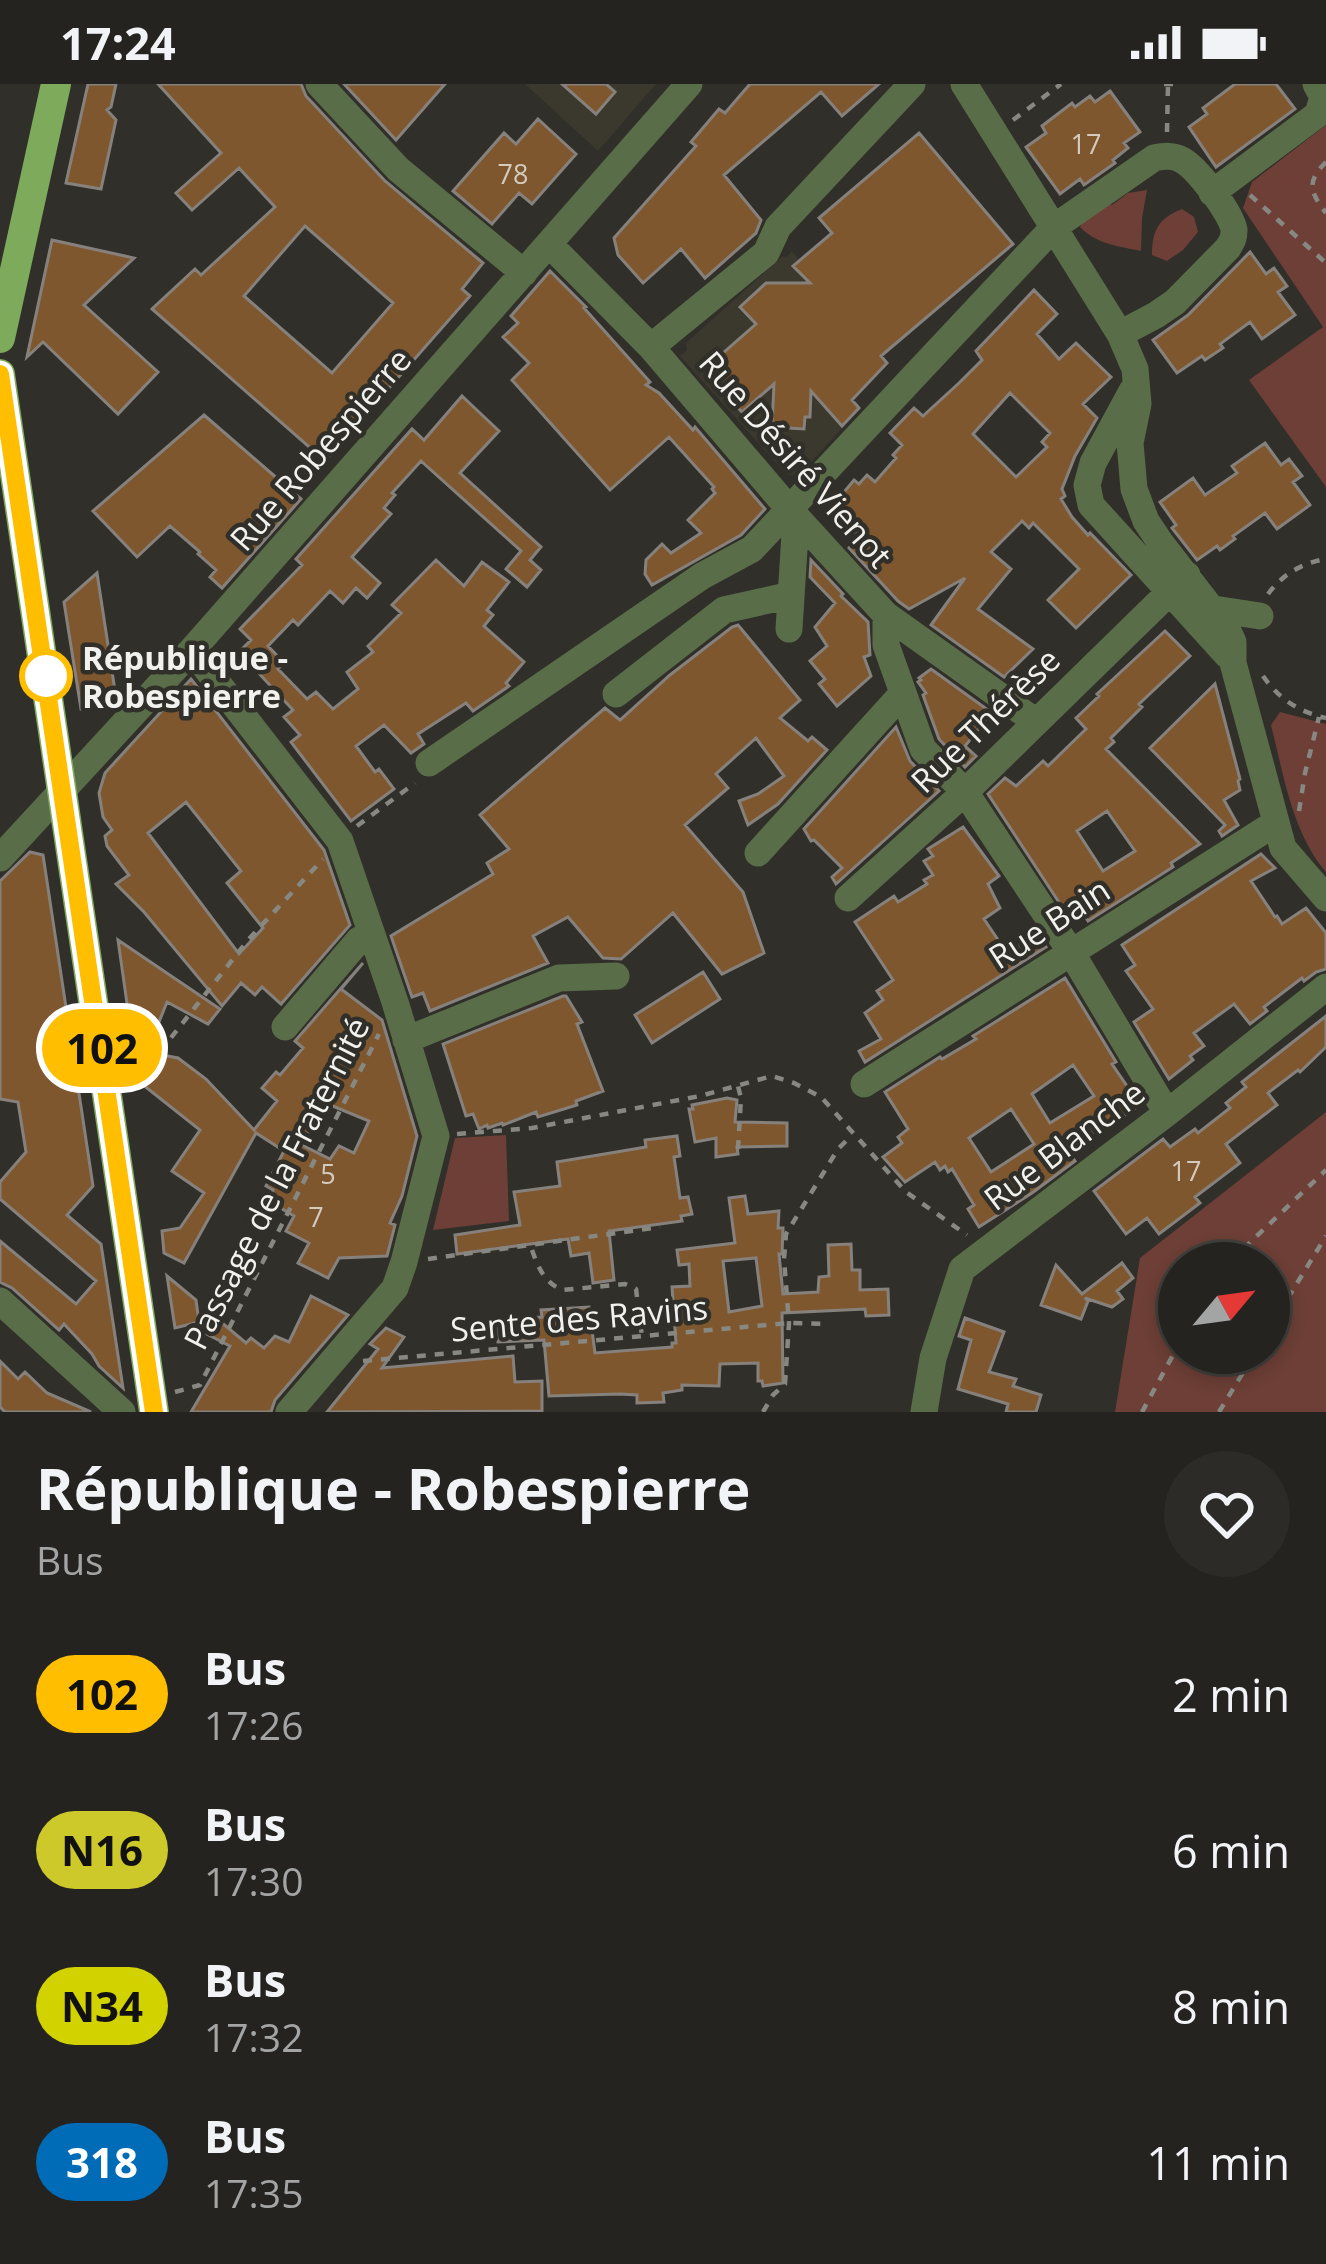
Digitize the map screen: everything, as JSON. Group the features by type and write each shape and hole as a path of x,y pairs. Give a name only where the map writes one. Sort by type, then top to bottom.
{"main road":[{"path":"0,338 56,84"},
{"path":"0,374 154,1412"}],"street":[{"path":"319,84 398,169 524,272"},
{"name":"Rue Robespierre","path":"0,858 192,650 689,84"},
{"path":"650,347 766,253 778,226 912,84"},
{"path":"964,84 1120,334 1136,369 1138,404 1130,443 1133,489 1178,583 1250,632 1274,824 1283,848 1326,898"},
{"path":"1221,186 1318,115 1323,97 1316,84"},
{"path":"429,763 795,516 1053,228 1143,165 1166,155 1178,157 1221,186 1234,227 1233,239 1175,302 1120,334"},
{"name":"Rue Désiré Vienot","path":"549,244 650,347 886,615 886,645 923,749 964,792 1071,952 1167,1113"},
{"path":"1136,382 1093,463 1087,485 1091,505 1178,583 1250,632"},
{"path":"789,629 795,516"},
{"name":"Rue Thérèse","path":"848,898 1178,583"},
{"path":"616,694 724,610 791,596"},
{"path":"886,615 1035,721"},
{"path":"192,650 340,841 436,1136 395,1288 289,1412"},
{"path":"758,853 903,693"},
{"name":"Rue Bain","path":"864,1084 1274,824"},
{"path":"285,1027 359,940 370,934"},
{"path":"406,1040 559,978 616,976"},
{"name":"Rue Blanche","path":"924,1412 933,1358 962,1269 1326,986"},
{"path":"0,1301 122,1412"}],"path":[{"path":"994,134 1061,84"},
{"path":"1166,155 1166,84 1178,84"},
{"path":"1326,162 1315,172 1312,187 1313,197 1326,213"},
{"path":"1221,186 1326,263"},
{"path":"1250,632 1269,591 1290,572 1326,559"},
{"path":"1267,682 1290,704 1323,718 1305,772 1299,811 1274,824"},
{"path":"101,1044 159,1053 248,940 340,841 411,788 429,763"},
{"name":"Passage de la Fraternité","path":"200,1385 395,1002"},
{"path":"436,1136 532,1129 772,1076 812,1091 906,1192 986,1248"},
{"path":"738,1086 738,1149"},
{"path":"763,1412 785,1384 786,1234 838,1149 853,1135"},
{"path":"1251,1242 1326,1170"},
{"path":"404,1262 660,1227"},
{"path":"1290,1295 1326,1236"},
{"path":"532,1250 538,1268 554,1287 625,1284 636,1289 642,1337"},
{"name":"Sente des Ravins","path":"333,1363 789,1323 829,1324"},
{"path":"1142,1412 1163,1374"},
{"path":"1219,1412 1242,1374"}],"shaded area":[{"path":"525,84 656,84 598,151"},
{"path":"1326,125 1326,487 1249,380 1323,327 1243,208 1252,182"},
{"path":"1147,190 1141,251 1100,241 1080,227 1109,203"},
{"path":"1182,209 1194,217 1198,232 1167,261 1152,255 1158,226"},
{"path":"792,251 857,329 777,353 843,427 800,474 787,475 680,356 687,350 686,343"},
{"path":"1280,712 1326,724 1326,872 1305,839 1291,803 1271,725"},
{"path":"1326,1112 1326,1412 1115,1412 1140,1258 1158,1244 1158,1374 1290,1374 1290,1242 1160,1242"},
{"path":"506,1135 509,1221 433,1230 455,1138"}],"building":[{"path":"88,84 116,84 107,110 116,120 101,189 66,183"},
{"path":"158,84 301,84 306,96 385,181 483,263 462,289 470,296 325,461 152,309 195,269 201,275 275,207 239,168 192,210 176,193 221,153","holes":["305,226 393,303 332,373 244,296"]},
{"path":"344,84 445,84 396,140"},
{"path":"562,84 606,84 615,92 596,114"},
{"path":"750,84 879,84 842,116 821,92 724,175 761,220 756,233 705,278 681,249 643,283 618,255 614,238 696,146 691,142 719,109 725,113"},
{"path":"1235,84 1276,84 1295,109 1216,167 1189,127 1207,114 1203,108"},
{"path":"1110,91 1140,132 1124,143 1128,148 1115,163 1084,185 1080,179 1060,194 1026,147 1046,133 1042,126 1072,103 1075,107 1090,96 1095,102"},
{"path":"538,119 576,154 532,204 519,193 492,224 453,191 504,133 516,144"},
{"path":"919,133 1013,244 881,356 887,363 852,400 859,408 842,426 811,391 810,417 805,417 804,429 772,427 774,384 742,412 720,389 722,354 756,324 740,307 766,283 810,283 793,266 832,233 819,218"},
{"path":"52,240 134,258 84,305 158,372 118,414 43,342 27,357"},
{"path":"1250,252 1266,274 1274,268 1287,286 1278,292 1295,315 1262,339 1250,322 1220,344 1223,348 1177,373 1153,340 1188,315"},
{"path":"550,271 650,382 646,385 693,430 695,427 765,509 741,535 652,585 645,574 646,560 662,544 671,553 701,533 688,520 715,493 714,487 669,437 610,490 512,380 529,363 503,337 518,323 511,316"},
{"path":"1034,290 1057,314 1037,334 1059,359 1076,343 1111,377 1083,404 1097,418 1075,456 1061,499 1088,535 1131,575 1076,628 1048,600 1079,569 1033,523 1029,528 1022,521 991,552 1011,569 978,609 1033,649 1004,677 931,625 965,578 909,609 849,548 859,536 832,513 854,480 859,484 867,475 875,482 902,445 890,433 914,408 923,416 959,383 982,360 976,351","holes":["1010,393 1050,433 1042,442 1047,447 1016,477 973,434"]},
{"path":"462,396 499,431 460,473 541,547 530,560 541,570 527,587 506,569 521,551 421,461 392,493 384,508 391,514 352,557 380,583 367,598 356,588 343,603 330,591 298,625 293,620 268,646 284,663 278,669 307,699 316,692 333,709 358,689 347,672 373,652 368,646 401,613 392,605 436,560 464,586 482,562 509,582 487,610 493,615 484,626 524,662 506,683 509,686 473,711 466,703 418,734 424,744 411,753 384,725 356,746 394,789 351,821 291,742 300,735 284,717 293,710 239,652 251,640 240,629 302,565 296,559 412,429 424,440"},
{"path":"204,415 301,499 222,588 210,577 216,570 170,526 137,557 93,511"},
{"path":"1265,443 1281,465 1289,459 1302,476 1293,482 1310,505 1277,529 1265,513 1220,550 1217,546 1197,560 1172,528 1176,525 1160,502 1193,478 1205,495 1237,473 1232,466"},
{"path":"811,560 868,622 870,655 864,657 871,676 837,706 819,684 825,679 810,661 827,646 815,627 835,603 810,577"},
{"path":"97,573 117,704 81,709 64,602"},
{"path":"738,625 800,700 780,718 827,750 778,804 748,825 739,801 784,776 756,738 716,774 728,788 685,825 743,892 764,953 722,974 673,913 621,959 603,958 568,917 533,936 548,963 430,1011 423,993 412,997 391,936 493,874 487,863 509,849 480,815 605,708 620,720 670,675"},
{"path":"1165,631 1190,656 1139,704 1142,707 1106,749 1200,844 1171,863 1173,867 1088,921 1078,905 1066,913 988,794 1005,778 1016,786 1043,761 1048,766 1086,729 1076,718","holes":["1107,811 1135,851 1103,871 1077,831"]},
{"path":"931,669 995,715 989,716 965,746 976,756 965,767 939,739 926,693 918,682"},
{"path":"191,679 324,850 350,925 281,1004 262,987 255,995 241,983 222,1006 116,884 129,875 107,846 105,836 112,830 103,817 99,793 105,773","holes":["186,802 241,871 227,883 263,928 239,954 148,833"]},
{"path":"1215,684 1240,779 1240,790 1224,800 1238,825 1222,836 1219,831 1225,825 1150,748"},
{"path":"896,727 910,761 939,791 836,884 832,877 842,868 804,829"},
{"path":"963,827 999,876 988,884 1000,908 984,919 1007,953 1038,934 1046,947 865,1062 859,1051 881,1039 865,1013 883,1000 877,991 893,980 855,922 894,896 898,902 927,884 924,880 933,875 924,861 933,856 928,849"},
{"path":"30,852 43,855 93,1186 67,1215 101,1244 123,1388 64,1324 59,1330 0,1282 0,1241 76,1304 96,1281 0,1199 0,1182 26,1152 18,1102 0,1099 0,881"},
{"path":"1261,854 1275,868 1251,881 1282,924 1306,908 1326,933 1326,969 1302,978 1250,1024 1234,1004 1194,1033 1204,1046 1169,1079 1134,1022 1153,1009 1126,971 1135,965 1122,945"},
{"path":"118,940 220,1009 208,1024 167,1002 151,1042 164,1044 157,1054 178,1058 206,1079 254,1130 277,1101 262,1088 303,1048 295,1041 363,963 341,989 382,1020 417,1136 390,1223 395,1225 387,1256 339,1258 328,1278 298,1263 309,1243 286,1231 294,1216 269,1201 273,1190 266,1186 284,1151 256,1133 184,1263 164,1253 162,1231 180,1228 204,1193 172,1171 200,1130 138,1081","holes":["323,1102 369,1121 354,1153 339,1146 330,1159 302,1145"]},
{"path":"703,972 720,999 652,1043 635,1015"},
{"path":"1065,978 1140,1105 1067,1148 1075,1161 979,1227 968,1209 974,1205 952,1169 940,1170 935,1162 905,1182 883,1157 902,1143 898,1137 908,1129 885,1092 976,1039 973,1036","holes":["1073,1065 1094,1096 1050,1123 1032,1094","1011,1109 1034,1144 991,1172 969,1138"]},
{"path":"563,996 582,1022 577,1024 603,1091 538,1117 536,1112 479,1129 473,1114 466,1116 443,1044"},
{"path":"1326,1016 1326,1047 1268,1093 1277,1105 1226,1144 1240,1163 1195,1197 1200,1203 1159,1234 1147,1218 1126,1234 1094,1191 1163,1139 1170,1147 1195,1129 1198,1133 1230,1108 1226,1103 1246,1087 1242,1082"},
{"path":"727,1098 737,1100 735,1122 787,1123 787,1146 737,1147 738,1154 716,1157 716,1138 695,1142 689,1109"},
{"path":"677,1136 680,1156 674,1157 680,1198 688,1197 692,1214 681,1216 682,1221 609,1231 614,1280 593,1283 589,1253 571,1256 568,1239 457,1254 455,1235 520,1225 514,1192 560,1186 557,1162 646,1147 645,1140"},
{"path":"745,1196 748,1214 779,1211 783,1294 818,1292 819,1277 829,1276 828,1245 851,1244 852,1270 860,1270 860,1290 888,1289 889,1315 866,1316 865,1309 782,1313 783,1383 763,1386 758,1381 758,1363 720,1364 719,1386 682,1385 682,1390 663,1393 664,1402 637,1403 637,1395 620,1394 549,1396 544,1340 498,1342 496,1320 542,1317 541,1310 589,1307 595,1353 672,1347 676,1343 672,1287 690,1286 689,1264 679,1265 677,1250 735,1243 729,1198","holes":["756,1258 762,1306 729,1312 723,1261"]},
{"path":"1122,1263 1133,1278 1117,1291 1123,1299 1112,1307 1085,1298 1081,1319 1041,1305 1056,1265 1082,1294"},
{"path":"167,1276 196,1300 199,1322 175,1328"},
{"path":"311,1296 348,1315 275,1400 271,1412 191,1412 230,1346 205,1333 214,1316 246,1343 251,1338 264,1348 275,1336 289,1342"},
{"path":"965,1318 1004,1332 989,1372 1016,1379 1013,1386 1041,1395 1036,1412 1006,1412 1008,1404 958,1389 971,1340 959,1336"},
{"path":"386,1328 404,1337 382,1368 513,1356 515,1382 542,1381 542,1411 327,1412 378,1349 370,1344"},
{"path":"0,1361 18,1379 25,1372 47,1393 91,1412 5,1412 0,1407"}],"bus line":[{"name":"102","path":"0,374 154,1412"}],"place":[{"name":"République - Robespierre","path":"46,676"}]}
